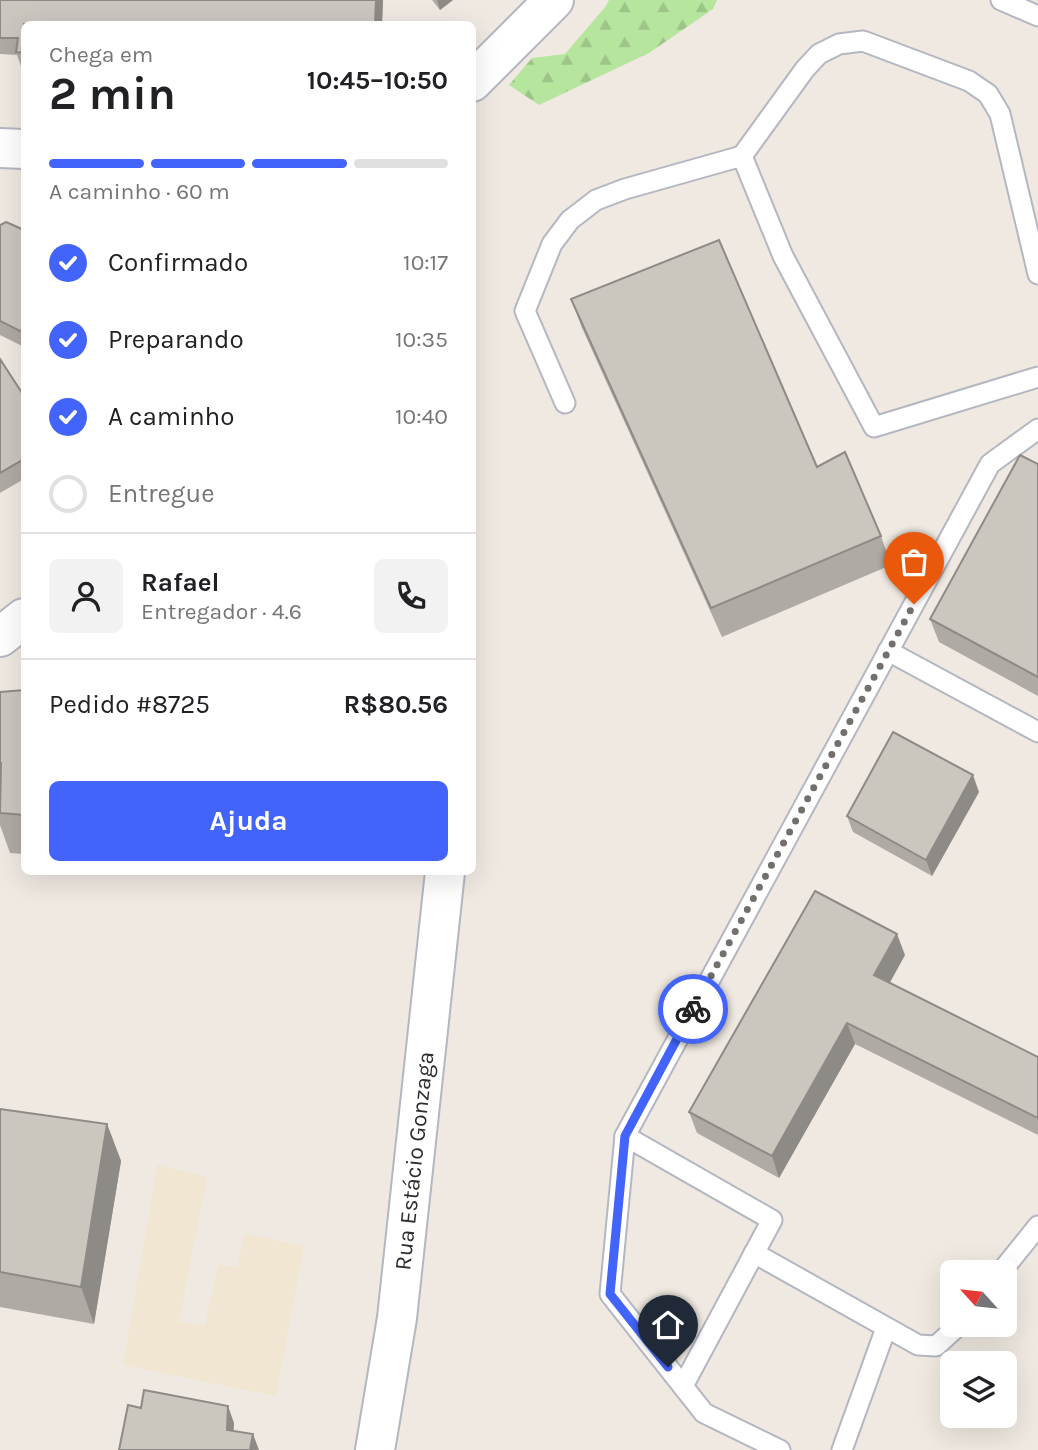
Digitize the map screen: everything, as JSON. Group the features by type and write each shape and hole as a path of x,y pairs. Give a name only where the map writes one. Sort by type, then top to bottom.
{"street":[{"path":"476,78 554,0"},
{"path":"0,637 21,620"},
{"name":"Rua Estácio Gonzaga","path":"375,1450 397,1318 445,875"}],"lane":[{"path":"1001,0 1031,8"},
{"path":"565,403 525,311 552,244 570,220 596,200 625,189 741,156 805,69 819,54 839,44 863,41 969,81 988,94 1000,114 1038,274"},
{"path":"741,156 783,256 873,427 1038,377"},
{"path":"780,1450 704,1413 610,1294 625,1136 990,464 1038,429"},
{"path":"888,651 1038,732"},
{"path":"625,1136 772,1220 683,1386"},
{"path":"1011,1260 1038,1226"},
{"path":"754,1253 918,1345 936,1346 948,1337"},
{"path":"842,1450 886,1328"}],"shaded area":[{"path":"157,1165 207,1177 179,1322 205,1325 218,1265 237,1267 245,1234 304,1246 276,1396 123,1365"}],"green space":[{"path":"609,0 717,0 713,9 649,53 539,105 509,85 532,58 565,54"}],"building":[{"path":"0,0 376,0 375,21 21,21 21,53 16,52 18,38 0,38"},
{"path":"6,222 21,229 21,332 0,321 0,225"},
{"path":"719,240 817,467 845,452 881,536 711,608 571,299"},
{"path":"0,359 21,391 21,461 0,473"},
{"path":"1020,455 1038,464 1038,677 930,619"},
{"path":"21,690 21,815 0,813 0,692"},
{"path":"893,732 973,775 926,860 847,816"},
{"path":"815,891 897,934 874,975 1038,1057 1038,1118 847,1023 772,1156 689,1112"},
{"path":"0,1109 107,1124 81,1287 0,1272"},
{"path":"144,1390 228,1406 227,1430 253,1434 250,1450 119,1450 128,1405 141,1408"}],"way so far":[{"path":"693,1009 914,604"}],"route":[{"path":"668,1367 610,1294 625,1136 693,1009"}]}
